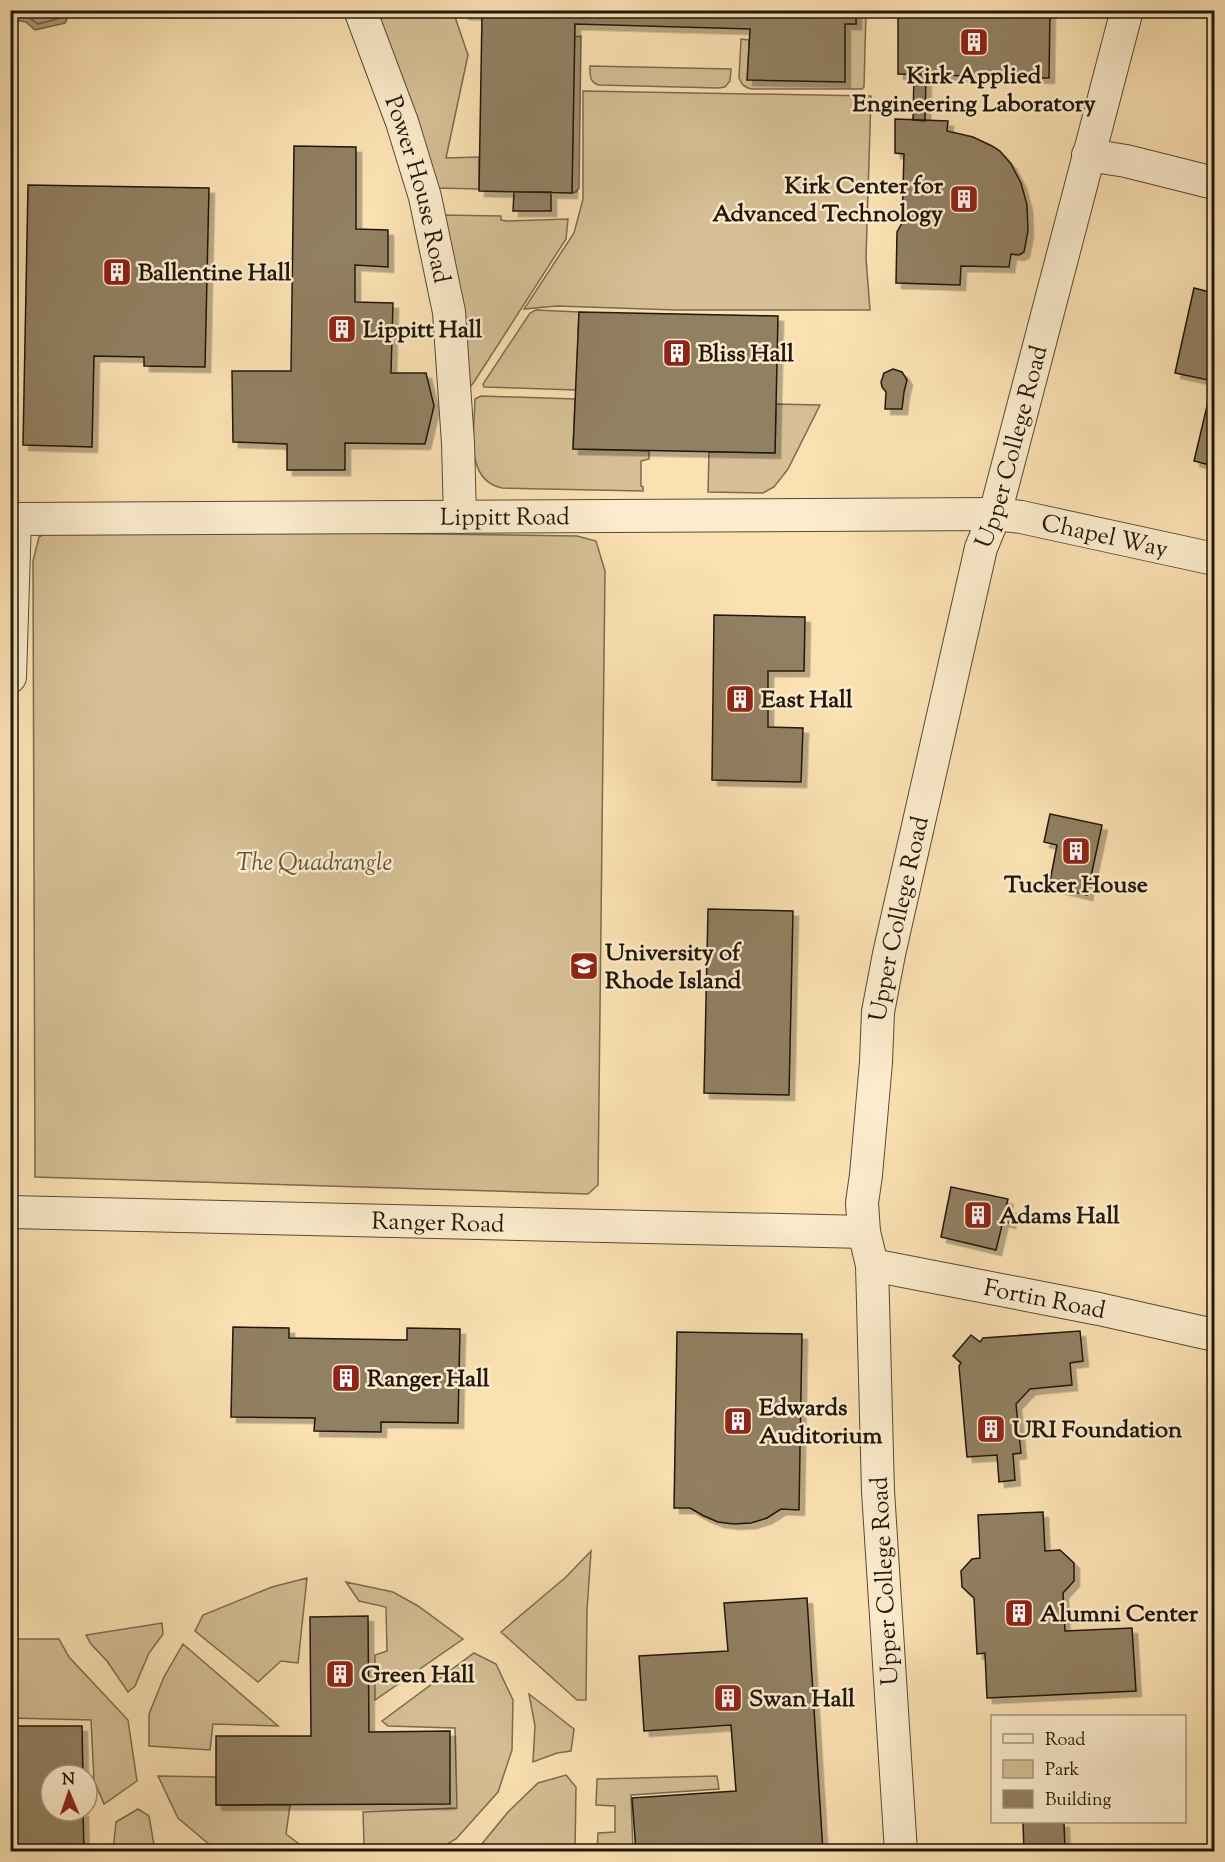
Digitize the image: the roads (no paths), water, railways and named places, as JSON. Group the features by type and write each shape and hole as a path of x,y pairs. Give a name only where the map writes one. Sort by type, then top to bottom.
{"street":[{"name":"Power House Road","path":"360,10 402,122 425,197 449,312 458,443 460,517"},
{"name":"Upper College Road","path":"901,1851 878,1491 872,1265 864,1232 862,1203 867,1175 878,1012 889,954 981,548 994,514 1126,10"},
{"path":"1088,154 1215,183"},
{"name":"Lippitt Road","path":"10,677 15,519 994,514"},
{"name":"Chapel Way","path":"994,514 1021,517 1215,560"},
{"name":"Ranger Road","path":"10,1212 864,1232"},
{"name":"Fortin Road","path":"872,1265 1099,1309 1215,1335"}],"water":[{"path":"10,11 71,11 65,23 35,30 26,22 11,19"}],"place":[{"name":"Kirk Applied Engineering Laboratory","path":"974,42"},
{"name":"Kirk Center for Advanced Technology","path":"964,199"},
{"name":"Ballentine Hall","path":"117,272"},
{"name":"Lippitt Hall","path":"342,329"},
{"name":"Bliss Hall","path":"677,353"},
{"name":"East Hall","path":"740,699"},
{"name":"Tucker House","path":"1076,851"},
{"name":"University of Rhode Island","path":"584,966"},
{"name":"Adams Hall","path":"978,1215"},
{"name":"Ranger Hall","path":"346,1378"},
{"name":"Edwards Auditorium","path":"738,1421"},
{"name":"URI Foundation","path":"991,1429"},
{"name":"Alumni Center","path":"1019,1613"},
{"name":"Green Hall","path":"340,1674"},
{"name":"Swan Hall","path":"728,1698"}],"park label":[{"name":"The Quadrangle","path":"314,862"}]}
